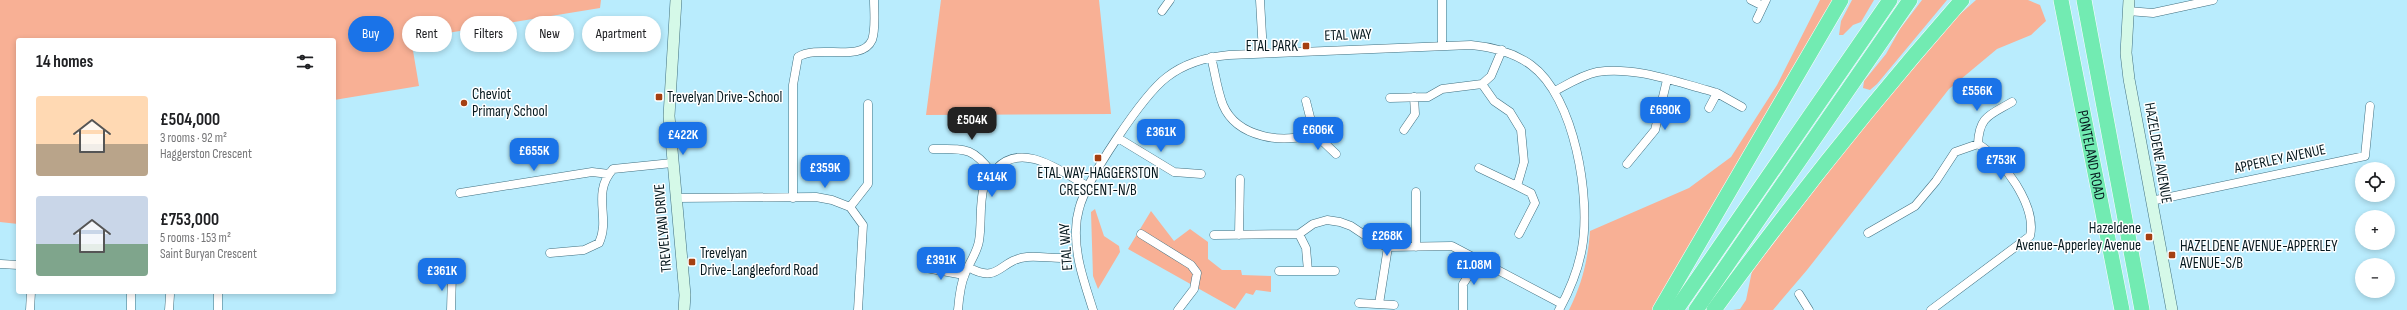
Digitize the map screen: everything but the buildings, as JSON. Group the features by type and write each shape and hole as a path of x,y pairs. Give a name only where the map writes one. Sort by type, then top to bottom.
{"highway":[{"path":"1660,310 1841,0"},
{"path":"1676,310 1890,0"},
{"path":"1696,310 1803,152 1910,0"},
{"path":"2053,0 2066,21"},
{"name":"PONTELAND ROAD","path":"2061,0 2122,310"},
{"name":"PONTELAND ROAD","path":"2084,0 2142,310"},
{"path":"1714,310 1771,231 1859,119 1962,1"}],"street":[{"name":"TREVELYAN DRIVE","path":"676,0 669,116 685,295 684,310"},
{"path":"793,198 793,85 798,57 812,51 850,53 866,48 872,40 874,0"},
{"path":"1162,11 1170,0"},
{"path":"1260,0 1263,53"},
{"path":"1442,0 1442,45"},
{"path":"1751,0 1765,3 1757,20"},
{"path":"2128,5 2153,13 2214,0"},
{"name":"HAZELDENE AVENUE","path":"2128,5 2126,53 2129,79 2172,310"},
{"name":"ETAL WAY","path":"1093,310 1080,269 1076,231 1079,209 1089,187 1118,138 1152,90 1168,76 1186,65 1211,57 1263,53 1471,44 1502,50 1532,66 1555,92 1577,150 1582,175 1582,247 1573,285 1560,307"},
{"path":"1390,98 1428,97 1442,89 1482,84 1491,76 1502,50"},
{"path":"1211,57 1224,106 1234,120 1253,133 1274,139 1300,139 1314,133"},
{"path":"1555,92 1575,80 1597,72 1618,71 1667,80 1717,93 1742,107"},
{"path":"1627,164 1655,130 1667,80"},
{"path":"1482,84 1494,101 1510,112 1521,130 1524,162 1517,186"},
{"path":"1709,108 1717,93"},
{"path":"1404,130 1415,114 1414,97"},
{"path":"1306,101 1314,133 1336,154"},
{"path":"1978,144 1978,129 1984,119 2012,102"},
{"path":"850,208 868,184 868,104"},
{"name":"APPERLEY AVENUE","path":"2151,201 2365,156 2370,106"},
{"path":"1118,138 1174,172 1200,174"},
{"path":"1868,233 1915,206 1936,181 1955,152 1978,144"},
{"path":"1931,310 2030,236 2031,213 2003,165 1989,151 1978,144"},
{"path":"933,149 972,152 982,159 992,173"},
{"path":"958,310 966,271 977,251 981,201 984,184 1001,164 1012,159 1028,157 1041,160 1089,187"},
{"path":"550,253 584,250 598,243 603,230 601,193 604,179 613,169 672,163"},
{"path":"1479,168 1530,193 1535,203 1519,234"},
{"path":"460,193 592,172 609,174"},
{"path":"1239,235 1240,179"},
{"path":"1416,192 1416,246"},
{"path":"676,198 793,198 832,200 850,208 863,225 858,310"},
{"path":"1214,235 1299,234 1313,224 1327,220 1340,222 1351,226 1375,242 1388,247 1452,246 1560,307"},
{"path":"1141,234 1191,265 1196,273 1194,289 1178,310"},
{"path":"1299,234 1306,248 1308,271"},
{"path":"1379,304 1388,247"},
{"path":"926,268 966,271 990,275 1014,261 1026,257 1061,258"},
{"path":"1463,310 1463,284 1479,260"},
{"path":"1,264 16,265"},
{"path":"1279,271 1334,271"},
{"path":"451,310 452,274"},
{"path":"30,310 31,294"},
{"path":"131,294 131,310"},
{"path":"218,294 218,310"},
{"path":"1799,294 1809,310"},
{"path":"169,310 170,295"},
{"path":"1359,304 1394,305"}],"shaded area":[{"path":"0,0 601,0 600,8 551,16 525,16 525,20 517,22 517,16 460,16 460,31 452,32 452,16 402,16 402,52 413,52 419,86 336,100 336,38 16,38 16,224 0,222"},
{"path":"941,0 1099,0 1111,114 926,115"},
{"path":"1820,0 1834,0 1653,310 1569,310 1584,272 1590,231 1689,188 1731,157 1777,85"},
{"path":"1852,0 1874,0 1861,22 1853,25 1843,35 1839,35 1841,21"},
{"path":"1922,0 1947,0 1877,84 1870,90 1863,88 1864,81 1886,54 1900,29"},
{"path":"1976,0 2028,0 2040,5 2046,21 2031,35 1997,49 1949,89 1807,270 1773,310 1733,310 1740,309 1746,300 1752,271 1857,135 1958,16"},
{"path":"1095,209 1104,236 1119,246 1120,252 1098,289 1093,276 1091,212"},
{"path":"1151,211 1174,241 1190,229 1208,242 1208,259 1222,270 1241,270 1242,275 1271,276 1271,292 1256,290 1253,295 1246,293 1235,309 1128,249"}],"place":[{"name":"ETAL PARK","path":"1306,46"},
{"name":"Trevelyan Drive-School","path":"659,97"},
{"name":"Cheviot Primary School","path":"464,103"},
{"name":"ETAL WAY-HAGGERSTON CRESCENT-N/B","path":"1098,158"},
{"name":"Hazeldene Avenue-Apperley Avenue","path":"2149,237"},
{"name":"HAZELDENE AVENUE-APPERLEY AVENUE-S/B","path":"2172,255"},
{"name":"Trevelyan Drive-Langleeford Road","path":"692,262"}]}
